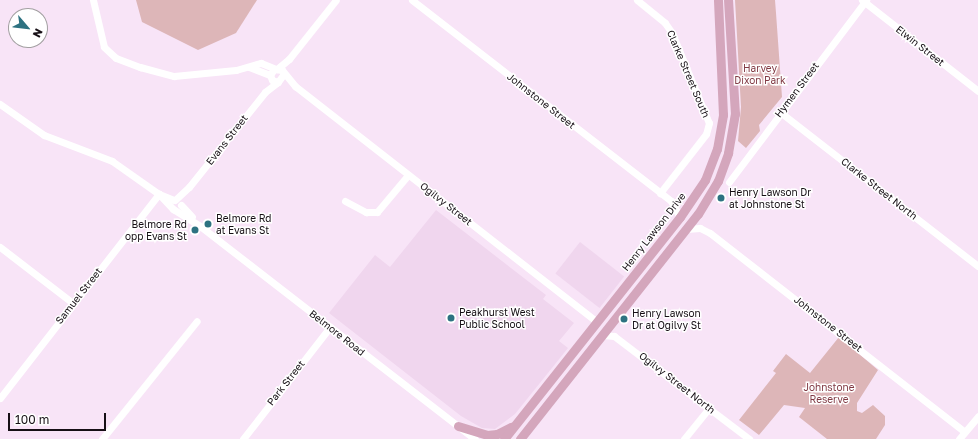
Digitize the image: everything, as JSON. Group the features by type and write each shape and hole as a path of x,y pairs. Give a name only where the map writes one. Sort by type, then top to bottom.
{"main road":[{"name":"Henry Lawson Drive","path":"504,439 690,204 710,170 722,126 724,91 718,0"},
{"path":"520,439 686,229 718,181 733,133 735,104 728,0"},
{"path":"527,439 544,407"},
{"path":"458,426 493,435 516,424"}],"street":[{"path":"93,0 104,47 121,60 169,75 249,67 261,64 276,69 281,78"},
{"path":"270,76 276,69 289,59 336,0"},
{"name":"Johnstone Street","path":"412,0 660,193 671,202 680,217"},
{"name":"Clarke Street South","path":"637,0 670,28 709,123 706,134 660,193"},
{"name":"Elwin Street","path":"864,1 978,91"},
{"name":"Hymen Street","path":"729,182 864,1"},
{"path":"281,78 289,59"},
{"path":"249,67 270,76 281,78"},
{"name":"Evans Street","path":"265,92 270,76"},
{"name":"Ogilvy Street","path":"281,78 295,86 597,322"},
{"name":"Evans Street","path":"176,204 265,92 281,78"},
{"name":"Belmore Road","path":"0,104 40,133 112,161 176,204 200,226 475,439"},
{"name":"Clarke Street North","path":"780,112 978,266"},
{"path":"345,201 366,212 377,212 408,174"},
{"name":"Samuel Street","path":"0,398 159,194"},
{"path":"671,202 690,204"},
{"name":"Johnstone Street","path":"686,229 700,228 710,232 965,432"},
{"path":"0,247 74,304"},
{"path":"102,439 197,321"},
{"name":"Park Street","path":"243,439 330,327"},
{"name":"Ogilvy Street North","path":"602,335 614,336 749,439"},
{"path":"684,439 709,408"},
{"path":"959,439 978,416"}],"shaded area":[{"name":"Peakhurst West Public School","path":"436,210 546,295 543,299 574,323 559,341 568,348 515,414 495,429 482,428 461,416 329,313 375,255 390,267"},
{"path":"580,242 624,276 600,308 555,274"}],"green space":[{"path":"136,0 257,0 236,33 198,50 142,22"},
{"name":"Harvey Dixon Park","path":"735,0 775,0 776,13 782,97 759,125 760,131 746,148 738,141 741,107"},
{"name":"Johnstone Reserve","path":"839,337 878,370 857,403 857,411 862,413 873,405 885,416 885,425 876,439 827,439 799,417 805,408 784,405 759,435 739,420 776,373 773,371 786,354 810,373"}],"place":[{"name":"Henry Lawson Dr at Johnstone St","path":"721,198"},
{"name":"Belmore Rd at Evans St","path":"208,224"},
{"name":"Belmore Rd opp Evans St","path":"195,230"},
{"name":"Peakhurst West Public School","path":"451,318"},
{"name":"Henry Lawson Dr at Ogilvy St","path":"624,319"}]}
